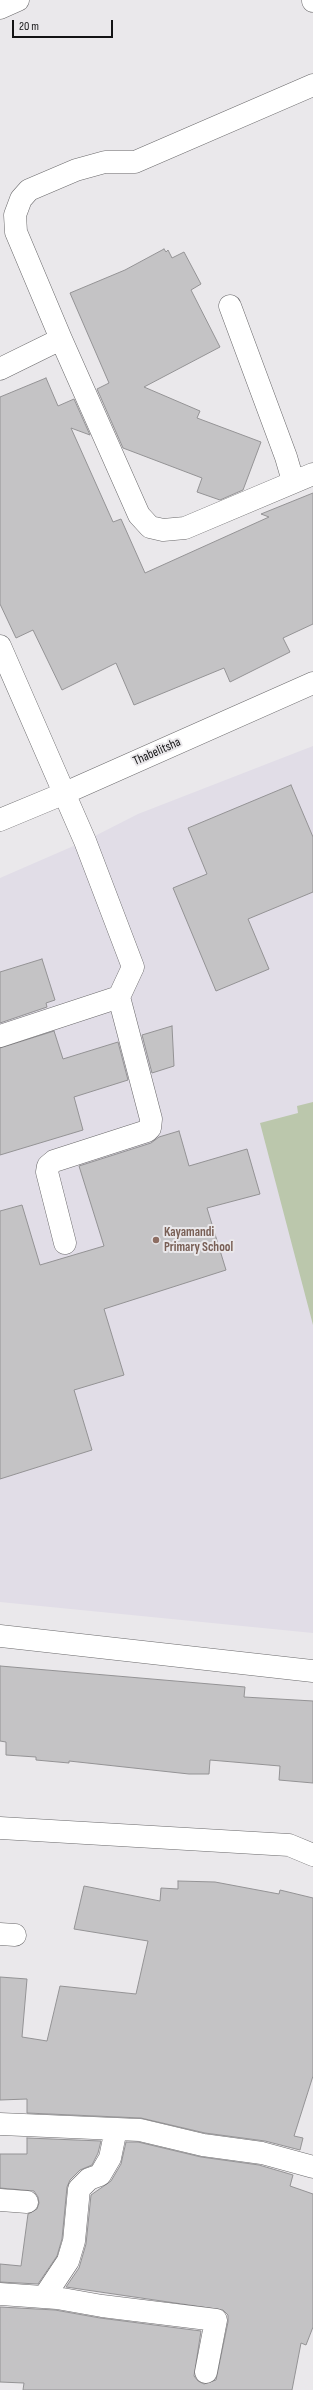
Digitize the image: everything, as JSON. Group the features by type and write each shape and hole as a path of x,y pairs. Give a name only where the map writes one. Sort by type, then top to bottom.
{"street":[{"path":"0,8 18,0"},
{"path":"230,306 286,456 303,478 185,528 163,530 150,527 139,515 61,339 16,232 15,215 21,199 29,190 76,170 105,162 135,162 313,85"},
{"path":"0,369 61,339"},
{"path":"0,646 65,793 133,967 119,997 151,1120 150,1128 147,1131 54,1161 48,1166 47,1172 65,1243"},
{"name":"Thabelitsha","path":"0,820 65,793 313,683"},
{"path":"0,1036 119,997"},
{"path":"0,1636 313,1671"},
{"path":"0,1828 289,1845 313,1842"},
{"path":"289,1845 313,1855"},
{"path":"0,2124 140,2130 203,2145 262,2153 313,2167"},
{"path":"44,2297 68,2261 74,2241 79,2189 89,2179 100,2176 110,2158 116,2129"},
{"path":"0,2200 27,2202"},
{"path":"0,2294 44,2297 148,2313 216,2320 206,2372"}],"shaded area":[{"name":"Kayamandi Primary School","path":"313,746 313,1633 0,1602 0,878 85,841 138,814"}],"green space":[{"path":"313,1102 313,1325 260,1123 298,1113 297,1106"}],"building":[{"path":"164,249 166,252 168,250 172,258 184,252 201,284 191,290 220,347 144,387 200,411 197,418 261,442 243,490 220,500 197,492 202,478 123,448 97,389 109,383 70,293 125,270"},
{"path":"46,378 58,406 74,399 90,435 71,428 113,522 121,519 145,573 269,517 261,514 313,493 313,624 283,638 290,652 230,682 224,668 134,705 116,663 62,690 33,630 16,638 0,604 0,397"},
{"path":"291,785 313,837 313,892 248,919 269,969 216,991 173,888 207,874 188,828"},
{"path":"42,959 55,1000 46,1003 47,1007 0,1023 0,972"},
{"path":"172,1026 174,1066 152,1073 142,1035"},
{"path":"54,1031 63,1059 118,1042 128,1080 74,1097 83,1130 0,1155 0,1048"},
{"path":"179,1131 189,1166 247,1149 260,1194 207,1208 226,1270 104,1309 124,1375 74,1390 92,1450 0,1479 0,1211 22,1205 40,1265 104,1246 79,1166 151,1143 159,1137"},
{"path":"0,1666 245,1687 244,1697 313,1701 313,1783 279,1780 280,1766 210,1760 209,1774 189,1774 69,1761 69,1763 36,1760 36,1757 6,1755 6,1742 0,1741"},
{"path":"178,1881 215,1882 279,1894 280,1890 313,1898 313,2076 294,2136 303,2138 300,2150 265,2141 205,2133 141,2118 27,2113 27,2099 0,2100 0,1977 27,1979 22,2037 47,2041 60,1986 136,1994 148,1941 74,1929 84,1886 160,1901 161,1888 178,1889"},
{"path":"27,2138 101,2141 98,2153 92,2165 80,2170 70,2180 67,2187 62,2239 57,2256 38,2284 0,2282 0,2264 21,2266 28,2214 37,2209 39,2203 38,2197 34,2191 0,2188 0,2154 27,2154"},
{"path":"126,2142 138,2142 201,2157 259,2165 293,2175 290,2186 313,2194 313,2327 306,2345 301,2343 292,2390 23,2390 24,2383 0,2382 0,2307 55,2310 100,2318 201,2331 194,2376 198,2381 204,2384 216,2380 228,2322 228,2315 223,2310 66,2287 79,2268 86,2244 91,2195 111,2181 121,2164"}],"place":[{"name":"Kayamandi Primary School","path":"156,1240"}]}
